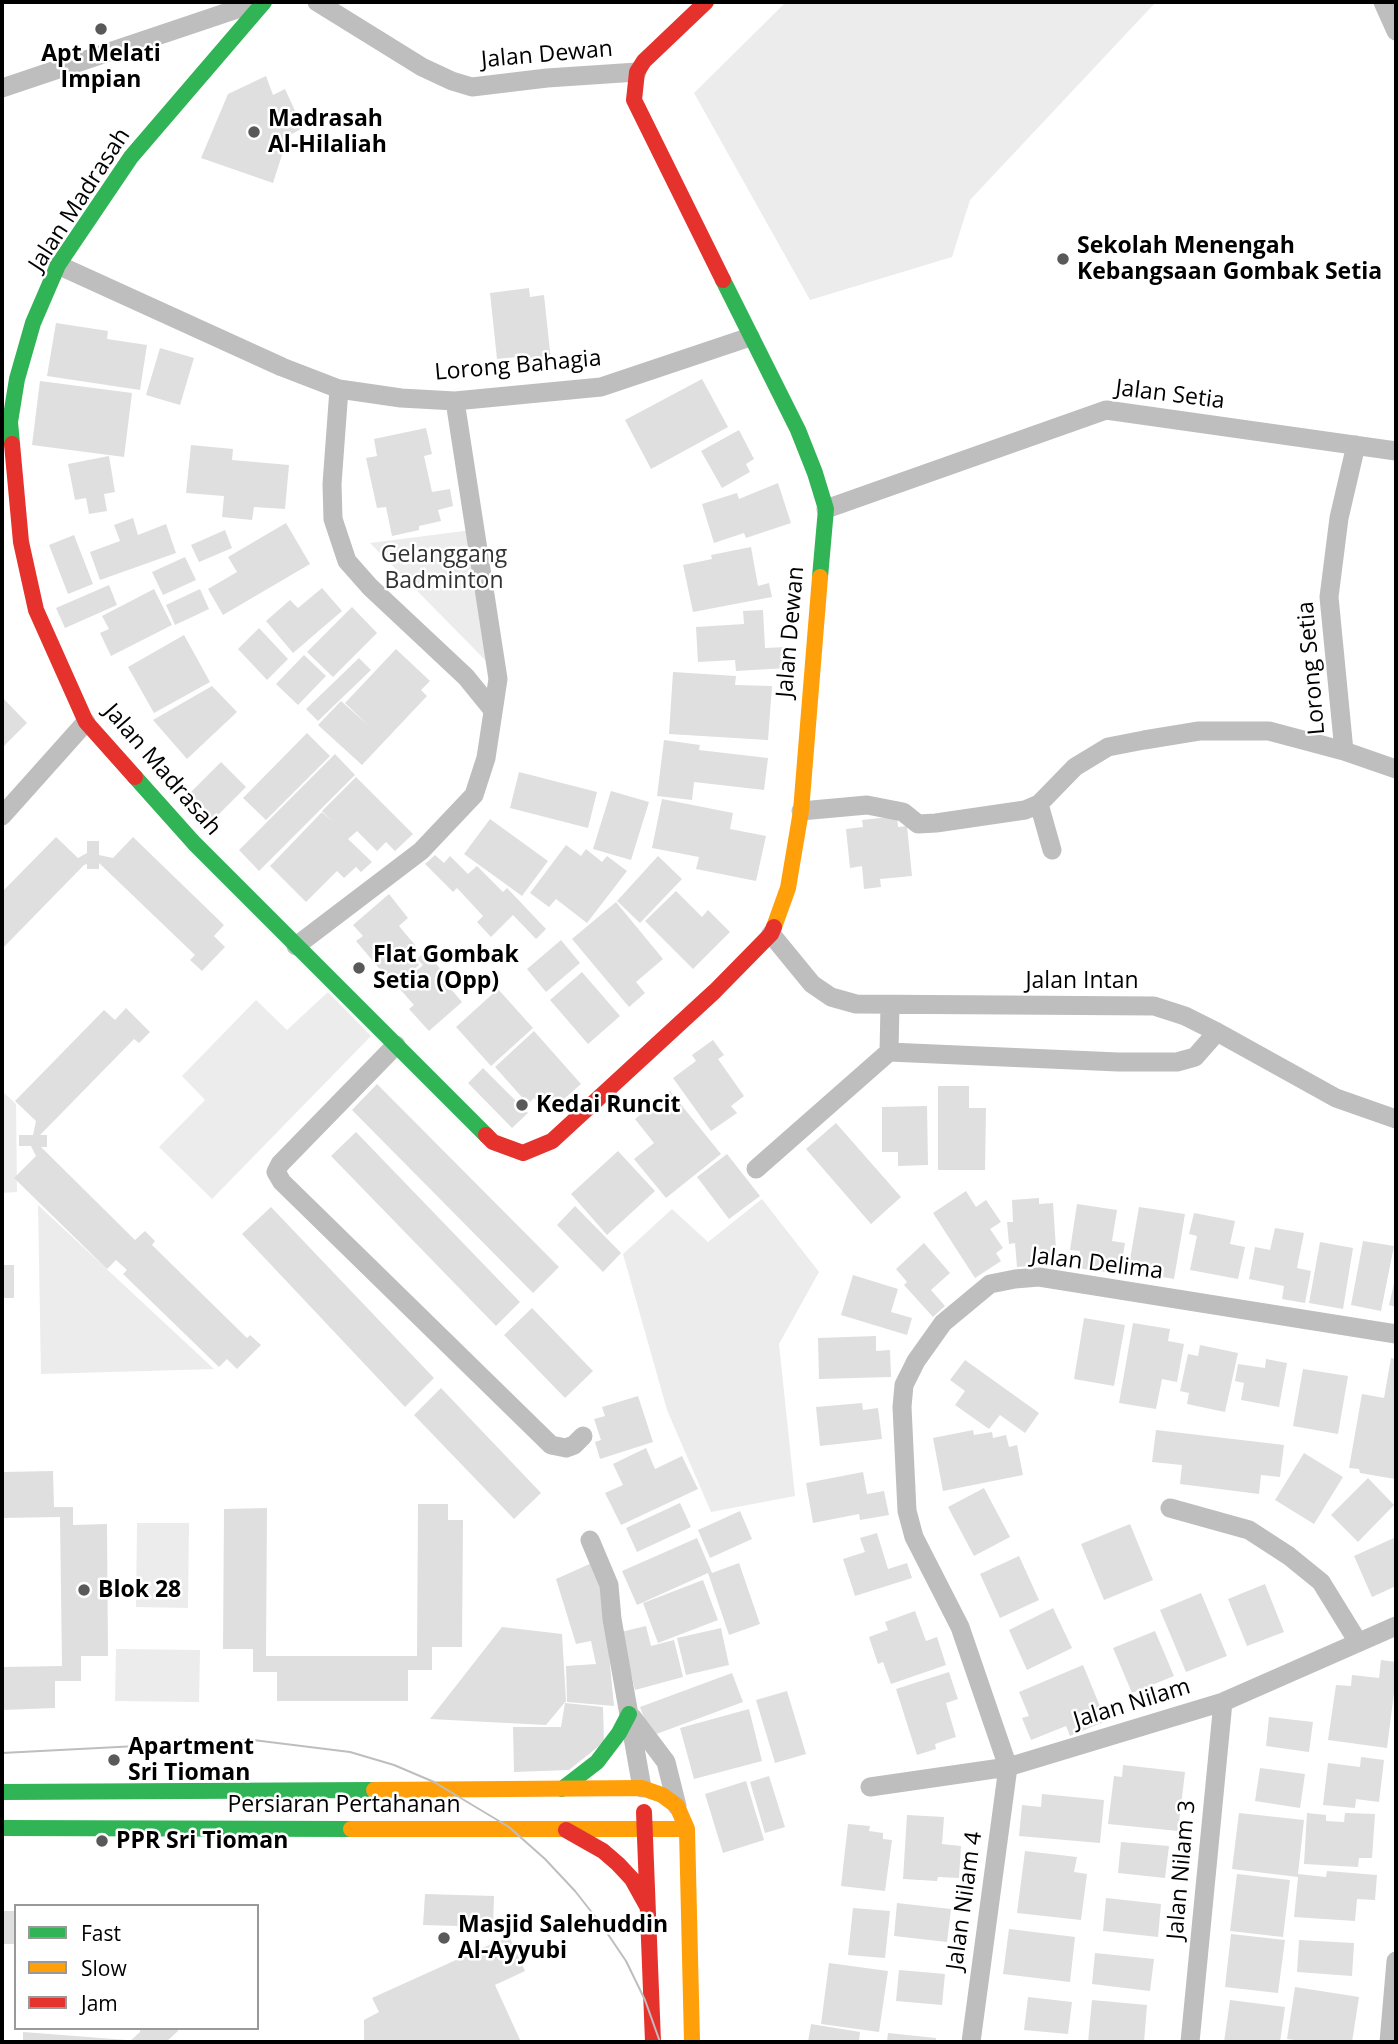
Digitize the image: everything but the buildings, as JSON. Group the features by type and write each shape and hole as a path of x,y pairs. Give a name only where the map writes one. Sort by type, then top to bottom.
{"street":[{"path":"2,88 258,2"},
{"name":"Jalan Madrasah","path":"264,2 131,157 58,265 33,323 17,379 10,422 20,542 36,610 86,722 194,844 493,1142 523,1153 552,1141"},
{"name":"Jalan Dewan","path":"317,2 422,67 472,87 547,78 637,72"},
{"name":"Jalan Dewan","path":"552,1141 715,991 771,934 788,888 800,811 826,509 798,430 637,109 634,89 637,72 644,61 706,2"},
{"path":"1383,2 1396,31"},
{"name":"Lorong Bahagia","path":"58,265 282,367 339,389 401,398 455,401 601,387 750,337"},
{"path":"339,389 332,484 333,519 348,561 370,587 467,677 492,709"},
{"path":"296,946 421,851 474,795 486,758 498,679 455,401"},
{"name":"Jalan Setia","path":"826,509 1106,410 1396,451"},
{"name":"Lorong Setia","path":"1356,445 1339,518 1329,597 1344,751 1396,769"},
{"path":"2,816 86,722"},
{"path":"800,811 867,805 904,812 918,824 1025,810 1039,804 1075,767 1108,747 1199,731 1269,731 1344,751"},
{"path":"1039,804 1052,850"},
{"name":"Jalan Intan","path":"771,934 812,984 831,998 856,1004 890,1005 1154,1006 1185,1016 1217,1032 1336,1098 1396,1119"},
{"path":"889,1052 890,1005"},
{"path":"756,1169 889,1052 1177,1062 1195,1057 1217,1032"},
{"path":"396,1045 280,1164 276,1172 282,1182 551,1445 566,1448 574,1445 583,1436"},
{"name":"Jalan Delima","path":"1008,1767 960,1628 914,1537 907,1511 902,1408 904,1385 916,1361 943,1323 990,1284 1039,1277 1396,1334"},
{"path":"1170,1508 1249,1530 1289,1556 1321,1582 1358,1642"},
{"path":"590,1540 609,1585 612,1619 642,1788 653,2042"},
{"name":"Jalan Nilam","path":"870,1787 1008,1767 1223,1702 1396,1626"},
{"name":"Jalan Nilam 3","path":"1190,2042 1223,1702"},
{"path":"562,1789 597,1762 619,1733 629,1714"},
{"path":"629,1714 666,1762 677,1806 687,1829 692,2042"},
{"name":"Jalan Nilam 4","path":"971,2042 1008,1767"},
{"name":"Persiaran Pertahanan","path":"2,1792 642,1788 662,1795 677,1806"},
{"name":"Persiaran Pertahanan","path":"2,1829 687,1829"},
{"path":"565,1829 603,1851 618,1864 632,1879 648,1909"},
{"path":"1388,2042 1396,1961"}],"green space":[{"path":"786,2 1156,2 970,200 952,257 810,300 694,93"},
{"name":"Gelanggang Badminton","path":"472,530 492,667 370,543"},
{"path":"328,992 371,1036 212,1199 159,1147 205,1100 182,1076 256,1000 287,1030"},
{"path":"2,1091 16,1104 17,1192 2,1193"},
{"path":"762,1199 819,1272 779,1344 795,1496 711,1512 667,1410 623,1254 672,1209 708,1242"},
{"path":"38,1205 214,1369 41,1374"},
{"path":"137,1523 189,1523 188,1608 136,1607"},
{"path":"116,1649 200,1650 199,1702 115,1701"}],"tram line":[{"path":"2,1753 253,1740 350,1752 394,1765 434,1782 509,1827 575,1891 626,1961 645,2000 660,2042"}],"traffic: fast":[{"path":"12,444 10,422 17,379 33,323 58,265 131,157 264,2"},
{"path":"723,280 798,430 815,473 826,509 820,577"},
{"path":"135,777 194,843 486,1135"},
{"path":"562,1789 597,1762 619,1733 629,1714"},
{"path":"2,1792 374,1790"},
{"path":"2,1828 351,1829"}],"traffic: slow":[{"path":"774,927 788,888 801,811 820,577"},
{"path":"374,1790 642,1788 662,1795 677,1806 687,1829 692,2042"},
{"path":"351,1829 687,1829"}],"traffic: jam":[{"path":"706,2 644,61 637,72 634,100 723,280"},
{"path":"12,444 21,542 36,610 86,722 135,777"},
{"path":"486,1135 493,1142 523,1153 552,1141 715,991 771,934 774,927"},
{"path":"644,1812 653,2042"},
{"path":"566,1830 603,1851 618,1864 632,1879 647,1906"}],"place":[{"name":"Apt Melati Impian","path":"101,29"},
{"name":"Madrasah Al-Hilaliah","path":"254,132"},
{"name":"Sekolah Menengah Kebangsaan Gombak Setia","path":"1063,259"},
{"name":"Flat Gombak Setia (Opp)","path":"359,968"},
{"name":"Kedai Runcit","path":"522,1105"},
{"name":"Blok 28","path":"84,1590"},
{"name":"Apartment Sri Tioman","path":"114,1760"},
{"name":"PPR Sri Tioman","path":"102,1841"},
{"name":"Masjid Salehuddin Al-Ayyubi","path":"444,1938"}]}
